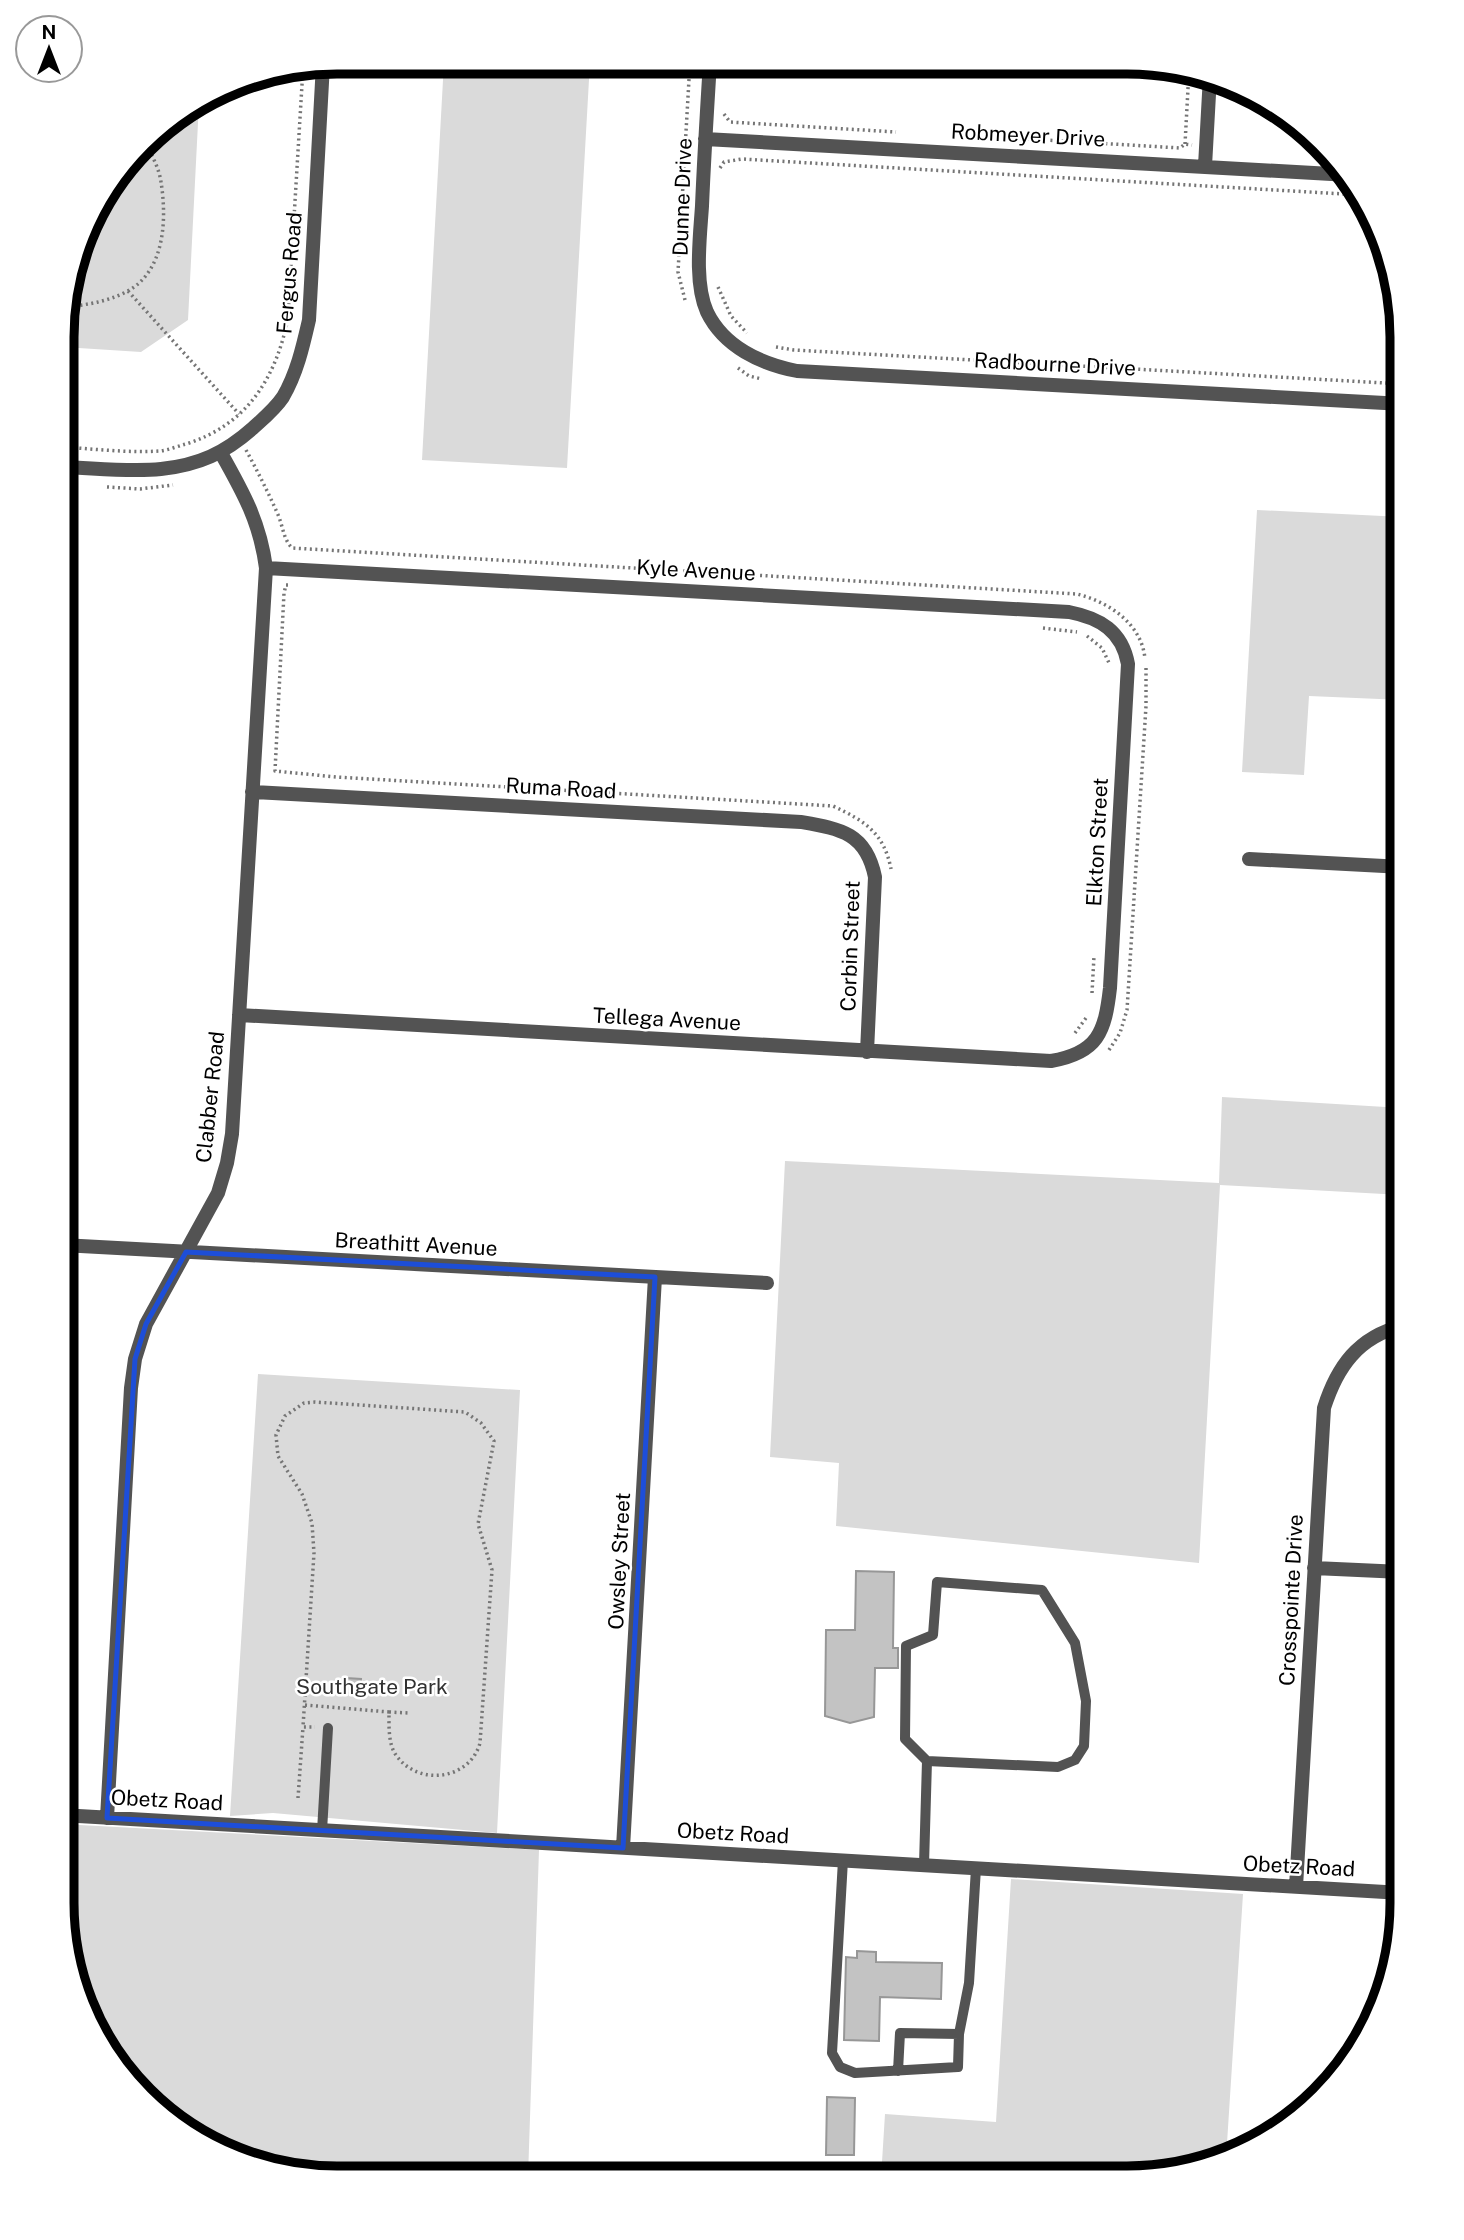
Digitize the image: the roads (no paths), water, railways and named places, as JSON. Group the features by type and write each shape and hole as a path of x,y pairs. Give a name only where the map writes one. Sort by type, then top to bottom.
{"street":[{"name":"Fergus Road","path":"74,467 159,469 200,461 221,453 241,439 268,415 282,398 293,376 309,320 322,74"},
{"name":"Dunne Drive","path":"709,74 700,249 702,291 707,310 718,329"},
{"path":"1205,166 1209,86"},
{"name":"Robmeyer Drive","path":"705,139 1334,174"},
{"name":"Radbourne Drive","path":"718,329 753,358 797,371 1390,403"},
{"name":"Clabber Road","path":"107,1818 134,1369 146,1324 218,1193 232,1134 266,568 263,546 250,504 221,453"},
{"name":"Kyle Avenue","path":"266,568 1069,612 1096,618 1117,635"},
{"name":"Elkton Street","path":"1089,1047 1100,1034 1106,1020 1110,988 1128,675 1126,654 1117,635"},
{"name":"Ruma Road","path":"252,792 801,822 834,828 849,834 862,844"},
{"name":"Corbin Street","path":"862,844 869,854 875,877 867,1052"},
{"path":"1249,859 1390,866"},
{"name":"Tellega Avenue","path":"239,1015 1051,1061 1077,1054 1089,1047"},
{"name":"Breathitt Avenue","path":"74,1246 767,1283"},
{"name":"Owsley Street","path":"623,1848 655,1277"},
{"name":"Crosspointe Drive","path":"1296,1887 1324,1408 1332,1383 1342,1365 1376,1335 1390,1330"},
{"path":"1314,1568 1390,1571"},
{"name":"Obetz Road","path":"74,1816 1390,1892"}],"lane":[{"path":"924,1864 927,1761 905,1739 906,1646 933,1635 937,1582 1042,1590 1076,1643 1086,1701 1084,1746 1075,1760 1058,1767 927,1761"},
{"path":"322,1830 328,1728"},
{"path":"843,1860 832,2053 840,2067 855,2073 958,2067 959,2034 969,1983 976,1868"},
{"path":"898,2071 900,2033 959,2034"}],"park label":[{"name":"Southgate Park","path":"372,1686"}]}
